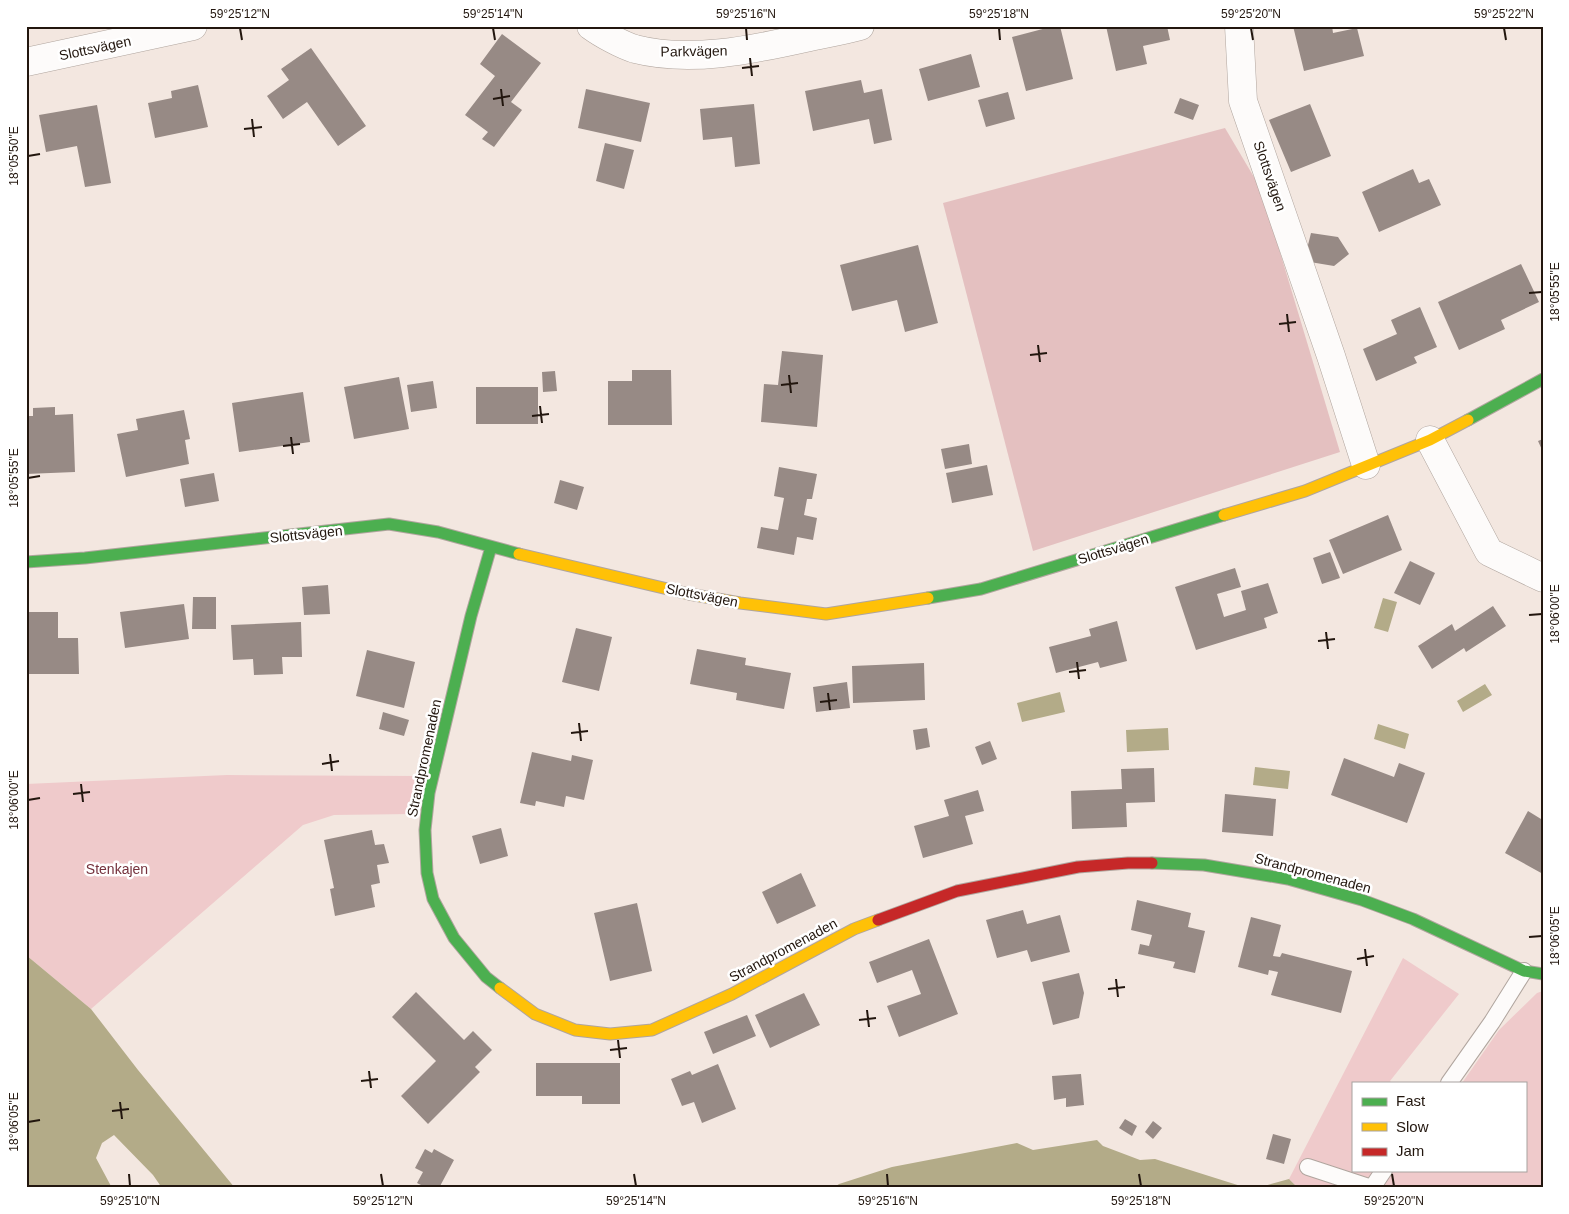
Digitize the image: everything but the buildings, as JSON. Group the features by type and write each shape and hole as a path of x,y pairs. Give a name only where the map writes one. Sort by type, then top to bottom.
{"street":[{"name":"Slottsvägen","path":"26,62 193,26"},
{"name":"Parkvägen","path":"591,26 633,48 654,52 694,54 750,49 860,26"},
{"name":"Slottsvägen","path":"1239,26 1243,100 1331,356 1366,465"},
{"name":"Slottsvägen","path":"26,562 86,558 389,524 438,532 491,547 689,594 740,603 826,614 901,604 981,589 1305,491 1430,440 1543,379"},
{"path":"1430,440 1489,552 1543,578"},
{"name":"Strandpromenaden","path":"491,547 472,616 429,793 424,830 427,873 434,899 454,938 466,955 486,977 535,1014 575,1030 610,1034 652,1030 732,994 854,929 957,891 1078,867 1128,863 1204,865 1288,879 1362,900 1413,919 1524,971 1543,974"}],"lane":[{"path":"1450,1082 1492,1022 1524,971"},
{"path":"1308,1167 1372,1188 1383,1172"}],"green space":[{"name":"Stenkajen","path":"227,775 421,776 412,814 334,815 303,825 91,1009 26,955 26,784"},
{"path":"1403,958 1459,994 1391,1082 1352,1082 1352,1172 1526,1172 1526,1082 1463,1082 1499,1030 1537,993 1543,991 1543,1188 1304,1188 1295,1185 1289,1179"}],"shaded area":[{"path":"1225,128 1261,189 1340,452 1033,551 943,203"},
{"path":"1383,598 1397,602 1388,632 1374,628"},
{"path":"1485,684 1492,695 1463,712 1457,701"},
{"path":"1060,692 1065,712 1022,722 1017,703"},
{"path":"1378,724 1409,734 1405,749 1374,739"},
{"path":"1168,728 1169,750 1127,752 1126,730"},
{"path":"1255,767 1290,771 1288,789 1253,785"},
{"path":"26,955 91,1009 138,1070 235,1188 162,1188 153,1175 114,1135 102,1143 96,1158 112,1188 26,1188"},
{"path":"1097,1140 1103,1146 1140,1160 1155,1159 1247,1188 833,1188 839,1184 892,1167 1017,1143 1033,1150"},
{"path":"1289,1179 1295,1185 1304,1188 1257,1188"}],"traffic: fast":[{"path":"1468,420 1543,379"},
{"path":"928,598 981,589 1224,515"},
{"path":"26,562 85,558 389,524 438,532 519,554"},
{"path":"491,547 471,616 429,793 425,830 427,873 433,899 454,938 486,977 500,988"},
{"path":"1152,863 1204,865 1288,879 1362,900 1413,919 1524,971 1543,974"}],"traffic: slow":[{"path":"1224,515 1305,491 1430,440 1468,420"},
{"path":"519,554 689,594 740,603 826,614 928,598"},
{"path":"500,988 535,1014 575,1030 610,1034 652,1030 732,994 854,929 878,920"}],"traffic: jam":[{"path":"878,920 957,891 1078,867 1152,863"}]}
